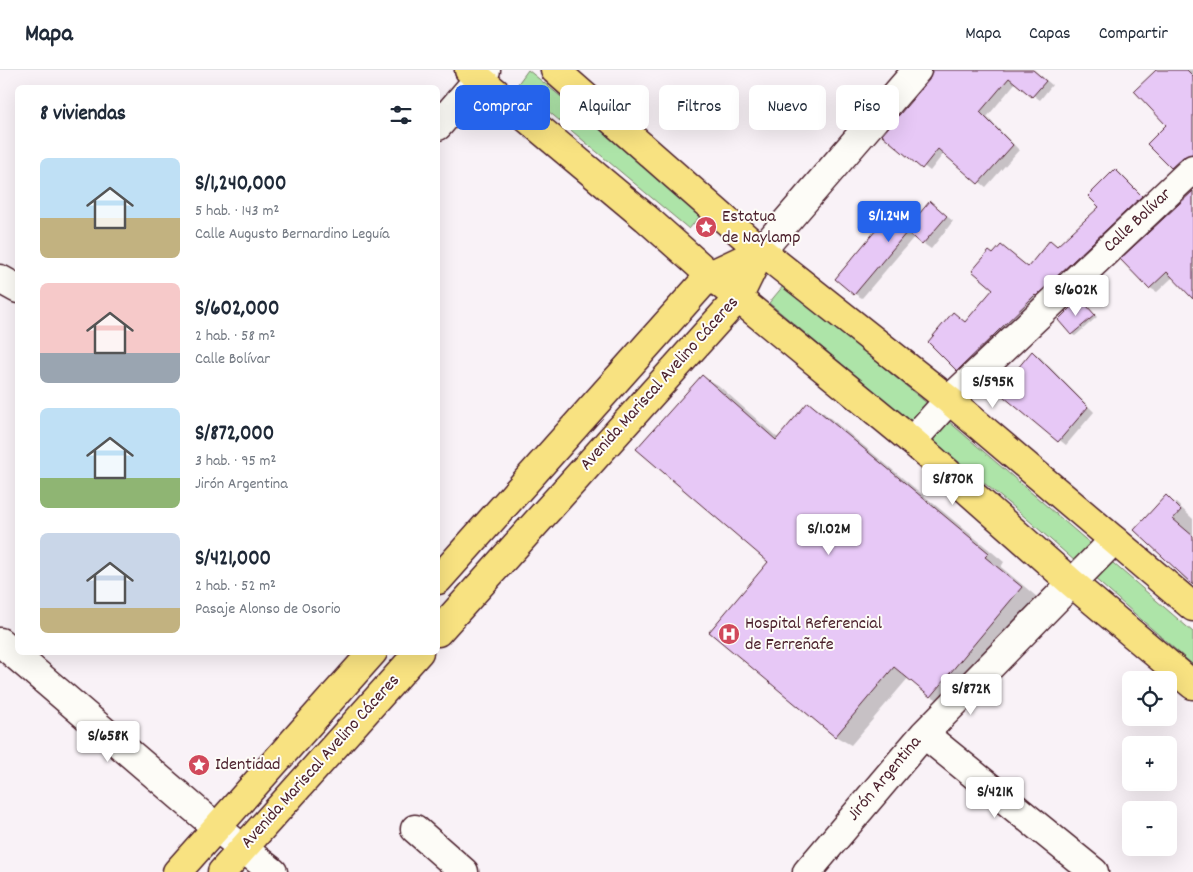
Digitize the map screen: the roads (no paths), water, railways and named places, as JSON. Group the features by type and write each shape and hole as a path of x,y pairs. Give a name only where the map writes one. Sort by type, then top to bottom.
{"main road":[{"path":"555,70 761,251 949,400 1193,607"},
{"path":"478,73 710,275 912,441 1193,686"},
{"name":"Avenida Mariscal Avelino Cáceres","path":"440,578 710,275 761,251"},
{"name":"Avenida Mariscal Avelino Cáceres","path":"440,630 738,298 761,251"},
{"name":"Avenida Mariscal Avelino Cáceres","path":"177,872 370,655"},
{"name":"Avenida Mariscal Avelino Cáceres","path":"222,872 417,655"}],"street":[{"path":"761,251 917,70"},
{"path":"440,123 478,73"},
{"name":"Calle Bolívar","path":"912,441 949,400 1193,169"},
{"path":"0,279 15,286"},
{"name":"Jirón Argentina","path":"807,872 924,734 1114,540"},
{"path":"0,642 15,655"},
{"path":"15,655 217,828 273,872"},
{"path":"924,734 1094,872"},
{"path":"416,830 464,872"}],"place":[{"name":"Estatua de Naylamp","path":"706,227"},
{"name":"Hospital Referencial de Ferreñafe","path":"729,634"},
{"name":"Identidad","path":"199,765"}]}
